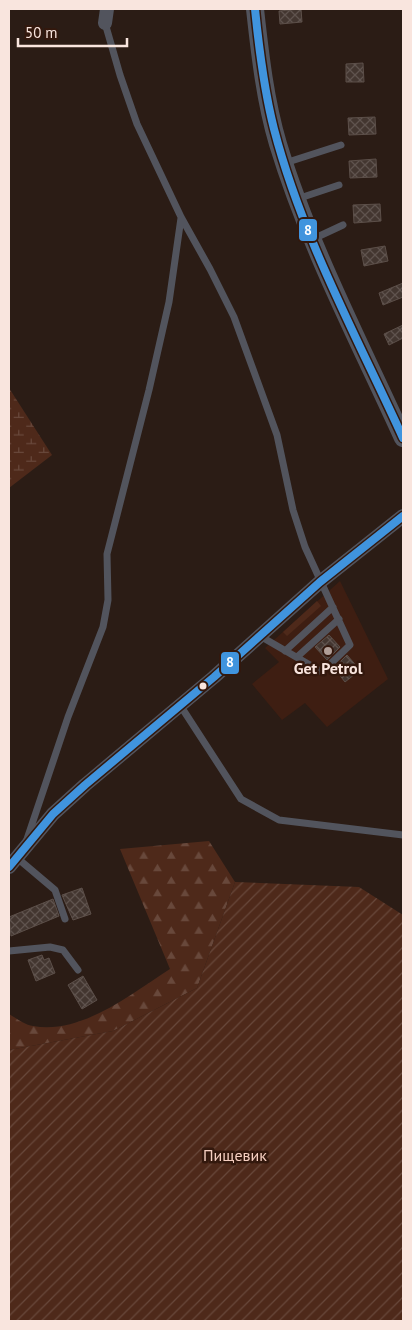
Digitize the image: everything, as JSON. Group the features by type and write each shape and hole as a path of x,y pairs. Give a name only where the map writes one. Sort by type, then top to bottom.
{"street":[{"path":"105,23 106,9"},
{"path":"255,9 267,99 297,199 313,239 403,438"},
{"path":"16,857 72,796 260,636 320,582 403,516"}],"lane":[{"path":"105,23 120,76 138,124 181,217 234,317 276,435 293,510 305,547 350,645 322,672 260,636"},
{"path":"285,163 341,145"},
{"path":"297,199 339,185"},
{"path":"65,919 55,890 16,857 103,626 108,600 107,554 169,302 181,217"},
{"path":"313,239 343,225"},
{"path":"286,651 333,607"},
{"path":"297,657 339,619"},
{"path":"180,705 241,799 279,820 403,835"},
{"path":"9,951 50,947 63,950 78,970"}],"shaded area":[{"path":"340,581 388,679 327,727 305,703 282,720 252,684 279,662 265,648"}],"green space":[{"path":"9,388 52,455 9,488"},
{"path":"317,601 321,606 287,636 283,632"},
{"path":"209,841 235,882 197,988 113,1031 9,1050 9,1014 33,1026 51,1027 87,1019 122,1000 170,969 120,849"},
{"name":"Пищевик","path":"235,882 359,887 403,915 403,1321 9,1321 9,1050 113,1031 197,988"}],"building":[{"path":"301,9 302,22 280,24 279,11"},
{"path":"363,63 364,82 346,82 346,64"},
{"path":"375,117 376,134 349,135 348,118"},
{"path":"376,159 377,177 350,178 349,161"},
{"path":"380,204 381,221 354,223 353,205"},
{"path":"385,246 388,261 364,266 361,250"},
{"path":"403,283 403,297 383,305 379,293"},
{"path":"403,325 403,338 389,345 384,334"},
{"path":"329,635 340,647 327,660 315,647"},
{"path":"347,655 360,670 345,682 334,668"},
{"path":"82,888 91,914 73,920 62,895"},
{"path":"53,899 59,916 11,936 9,917"},
{"path":"42,955 44,960 49,958 55,973 36,981 28,960"},
{"path":"83,976 97,1000 82,1009 68,985"}],"transit line":[{"name":"8","path":"255,9 267,99 274,129 299,209 332,286 403,438"},
{"name":"8","path":"9,867 53,814 85,785 214,677 320,582 403,516"}],"place":[{"name":"Get Petrol","path":"328,651"}]}
